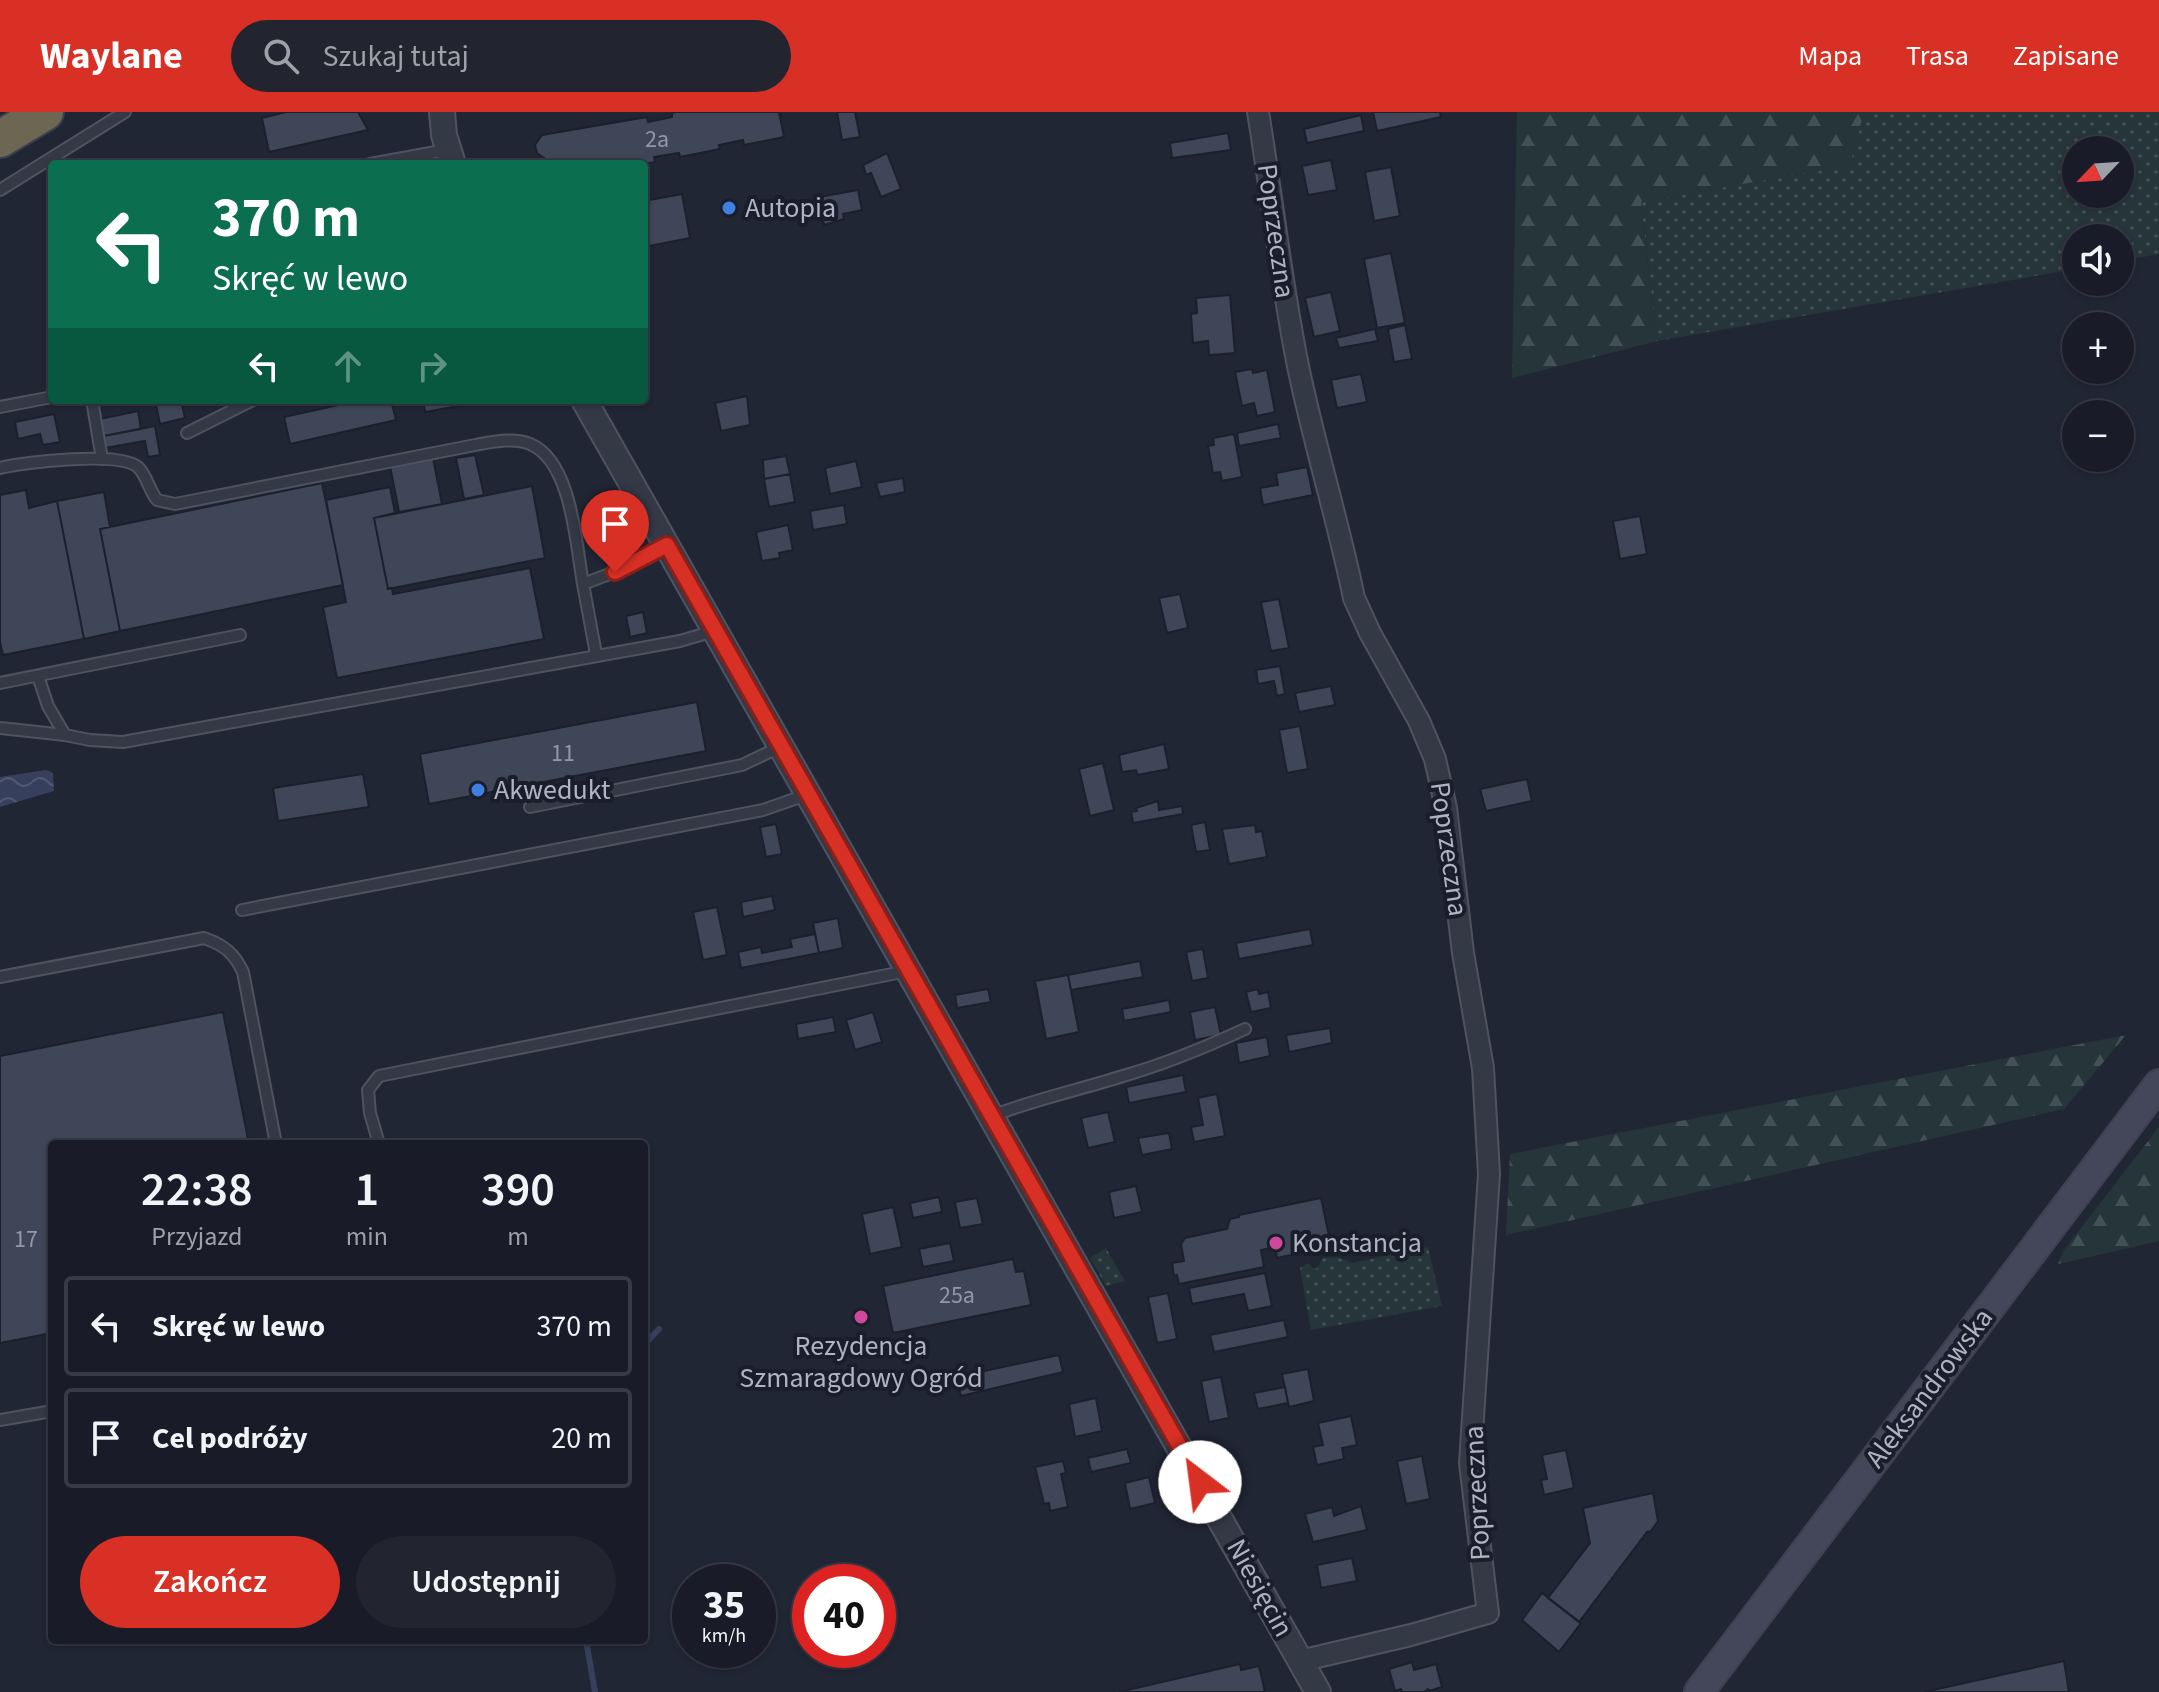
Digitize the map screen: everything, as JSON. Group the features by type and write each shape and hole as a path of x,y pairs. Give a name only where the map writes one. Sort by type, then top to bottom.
{"highway":[{"path":"0,139 45,112"}],"main road":[{"name":"Aleksandrowska","path":"1699,1692 2159,1084"}],"street":[{"path":"442,112 450,157"},
{"name":"Poprzeczna","path":"1258,112 1282,283 1298,369 1354,598 1419,721 1435,759 1446,808 1463,953 1483,1068 1489,1174 1470,1463 1488,1613 1300,1661"},
{"name":"Niesięcin","path":"586,404 1318,1692"}],"lane":[{"path":"48,160 125,112"},
{"path":"416,160 450,157"},
{"path":"0,190 48,160"},
{"path":"0,407 48,398"},
{"path":"93,404 102,459"},
{"path":"187,433 245,404"},
{"path":"0,468 35,462 122,460 142,471 157,500 175,504 475,445 522,441 544,454 561,479 596,654"},
{"path":"583,584 628,567 667,545"},
{"path":"0,728 101,742 134,740 680,641 715,631"},
{"path":"0,683 240,635"},
{"path":"38,676 48,706 65,735"},
{"path":"530,807 735,766 782,746"},
{"path":"242,910 763,810 810,793"},
{"path":"0,977 204,938 223,945 236,958 243,972 275,1140"},
{"path":"378,1140 370,1113 368,1090 379,1076 909,970"},
{"path":"992,1116 1021,1103 1157,1065 1245,1029"},
{"path":"0,1420 48,1412"}],"green space":[{"path":"1517,112 1864,112 1850,165 1641,202 1657,341 1512,378"},
{"path":"1864,112 2159,112 2159,254 2134,258 2134,224 2062,224 2062,271 1657,341 1641,202 1849,165"},
{"path":"2126,1035 2064,1109 1506,1235 1510,1154"},
{"path":"2159,1127 2159,1241 2058,1264 2064,1250"},
{"path":"1428,1247 1442,1306 1311,1330 1300,1268 1308,1263 1317,1268 1323,1258 1337,1257 1352,1263"},
{"path":"1106,1248 1125,1281 1106,1286 1090,1258"}],"water":[{"path":"46,770 53,773 54,791 0,807 0,777"}],"building":[{"path":"286,112 358,112 368,130 269,152 262,118"},
{"path":"675,112 779,112 784,137 744,145 743,140 719,145 720,149 680,157 679,153 654,157 655,162 648,163 648,160 547,160 537,153 535,145 542,135 647,117 648,122 672,117"},
{"path":"837,112 855,112 860,137 842,140"},
{"path":"1373,112 1440,112 1441,117 1377,131"},
{"path":"1361,115 1364,131 1307,143 1304,129"},
{"path":"1228,133 1231,150 1172,158 1170,143"},
{"path":"887,153 901,189 881,197 871,173 866,175 863,165"},
{"path":"1331,160 1337,190 1308,195 1302,166"},
{"path":"1391,167 1400,216 1374,221 1365,172"},
{"path":"858,190 862,210 843,214 844,219 824,225 819,197"},
{"path":"682,194 690,238 648,246 648,200"},
{"path":"1391,253 1405,323 1377,328 1364,259"},
{"path":"1331,292 1340,331 1314,337 1305,298"},
{"path":"1230,295 1235,353 1209,355 1208,341 1193,343 1191,314 1197,313 1196,298"},
{"path":"1405,325 1412,359 1394,362 1388,329"},
{"path":"1375,329 1378,341 1339,348 1336,338"},
{"path":"1252,369 1253,373 1267,370 1275,412 1257,416 1254,403 1242,406 1235,372"},
{"path":"1361,374 1367,402 1337,408 1331,380"},
{"path":"747,396 750,425 721,431 715,403"},
{"path":"182,404 185,418 160,424 156,405"},
{"path":"343,404 392,404 396,420 290,444 284,417"},
{"path":"424,404 465,405 425,412"},
{"path":"138,411 141,429 103,436 100,419"},
{"path":"54,414 60,442 43,445 40,434 18,439 15,422"},
{"path":"1278,424 1281,438 1239,446 1237,433"},
{"path":"155,426 160,455 148,457 145,441 105,448 103,436"},
{"path":"1234,434 1242,477 1222,481 1220,472 1213,473 1208,446 1214,445 1213,438"},
{"path":"475,455 484,495 464,499 456,458"},
{"path":"786,456 790,474 764,479 763,460"},
{"path":"433,458 442,504 399,512 390,466"},
{"path":"856,461 862,487 830,494 825,468"},
{"path":"1307,467 1313,495 1263,505 1260,488 1278,485 1276,473"},
{"path":"790,474 795,502 769,507 764,479"},
{"path":"903,478 905,492 880,497 876,483"},
{"path":"322,483 343,585 120,631 100,529"},
{"path":"532,486 545,558 388,589 374,518"},
{"path":"390,487 395,513 374,518 388,589 392,588 393,594 530,568 544,639 337,678 323,607 346,602 326,500"},
{"path":"26,490 29,508 57,501 84,639 3,655 0,642 0,495"},
{"path":"104,492 110,527 100,529 120,631 84,639 57,501"},
{"path":"844,505 847,524 813,530 810,511"},
{"path":"1640,516 1647,554 1620,559 1613,521"},
{"path":"788,525 793,550 779,553 780,558 762,561 756,532"},
{"path":"1180,594 1188,628 1167,633 1159,598"},
{"path":"1279,599 1289,648 1271,651 1261,602"},
{"path":"643,612 647,633 630,637 626,616"},
{"path":"1280,666 1285,694 1277,696 1274,681 1258,684 1256,670"},
{"path":"1331,686 1335,705 1299,712 1295,693"},
{"path":"697,702 706,751 429,804 420,754"},
{"path":"1300,726 1308,769 1287,773 1279,730"},
{"path":"1164,744 1169,769 1137,775 1136,770 1122,772 1119,755"},
{"path":"1103,763 1114,810 1090,816 1079,769"},
{"path":"363,774 369,807 278,821 273,788"},
{"path":"1527,779 1532,801 1486,811 1480,789"},
{"path":"1158,801 1159,810 1182,806 1183,814 1133,823 1131,812"},
{"path":"1205,822 1210,850 1196,852 1191,825"},
{"path":"776,824 782,854 766,857 760,827"},
{"path":"1255,825 1256,832 1262,831 1267,857 1229,864 1222,829"},
{"path":"772,896 775,910 743,917 741,902"},
{"path":"717,907 727,955 703,960 693,912"},
{"path":"838,918 843,948 819,953 813,923"},
{"path":"1310,929 1313,945 1239,959 1236,943"},
{"path":"815,934 819,953 741,968 738,952 761,947 762,953 792,947 790,939"},
{"path":"1203,949 1208,978 1192,981 1186,952"},
{"path":"1140,961 1143,977 1071,990 1068,975"},
{"path":"1068,975 1079,1032 1046,1039 1035,981"},
{"path":"988,989 991,1002 957,1008 955,995"},
{"path":"1258,989 1259,994 1268,992 1271,1008 1251,1012 1246,992"},
{"path":"1169,1000 1171,1012 1124,1021 1122,1009"},
{"path":"1215,1007 1221,1035 1195,1040 1190,1012"},
{"path":"223,1012 248,1140 48,1140 48,1334 0,1343 0,1056"},
{"path":"873,1012 882,1042 855,1050 846,1020"},
{"path":"833,1017 836,1032 798,1039 796,1024"},
{"path":"1330,1028 1332,1043 1289,1052 1286,1035"},
{"path":"1267,1037 1270,1056 1239,1063 1236,1043"},
{"path":"1183,1075 1186,1092 1129,1103 1126,1087"},
{"path":"1217,1094 1225,1136 1194,1142 1191,1127 1203,1125 1198,1098"},
{"path":"1108,1112 1115,1142 1088,1148 1081,1118"},
{"path":"1169,1133 1172,1149 1142,1155 1138,1138"},
{"path":"1136,1186 1142,1212 1114,1218 1109,1192"},
{"path":"939,1197 942,1212 913,1218 910,1203"},
{"path":"977,1198 983,1224 960,1228 955,1202"},
{"name":"Konstancja","path":"1321,1198 1329,1236 1294,1243 1296,1254 1277,1258 1275,1247 1261,1250 1264,1267 1179,1284 1177,1275 1174,1276 1172,1263 1184,1261 1181,1244 1185,1238 1227,1229 1230,1219 1239,1215"},
{"path":"893,1207 902,1247 870,1254 862,1214"},
{"path":"950,1243 954,1261 923,1267 919,1249"},
{"name":"Rezydencja Szmaragdowy Ogród","path":"1013,1259 1016,1272 1024,1271 1031,1305 893,1333 883,1286"},
{"path":"1265,1273 1272,1306 1248,1311 1244,1294 1192,1304 1189,1288"},
{"path":"1168,1293 1177,1339 1157,1343 1148,1297"},
{"path":"1284,1320 1288,1337 1214,1352 1210,1335"},
{"path":"1059,1355 1063,1372 961,1396 956,1377"},
{"path":"1308,1369 1314,1401 1289,1407 1282,1374"},
{"path":"1221,1377 1229,1418 1209,1422 1201,1381"},
{"path":"1285,1387 1288,1403 1258,1409 1254,1393"},
{"path":"1096,1398 1102,1431 1075,1437 1069,1404"},
{"path":"1351,1416 1357,1445 1342,1448 1344,1459 1317,1465 1313,1447 1323,1445 1318,1423"},
{"path":"1127,1449 1131,1463 1091,1472 1088,1458"},
{"path":"1566,1450 1574,1488 1544,1495 1541,1480 1547,1479 1542,1455"},
{"path":"1422,1456 1430,1499 1406,1504 1397,1461"},
{"path":"1063,1461 1066,1473 1061,1474 1068,1507 1050,1511 1049,1503 1044,1504 1035,1467"},
{"path":"1149,1477 1155,1503 1130,1509 1125,1483"},
{"path":"1653,1493 1658,1521 1579,1622 1548,1598 1590,1543 1583,1508"},
{"path":"1361,1506 1367,1530 1313,1542 1305,1514 1332,1507 1334,1516"},
{"path":"1352,1558 1357,1581 1321,1588 1317,1565"},
{"path":"1542,1593 1581,1623 1559,1652 1522,1620"},
{"path":"2064,1661 2069,1692 1924,1692"},
{"path":"1412,1662 1414,1670 1436,1664 1442,1687 1424,1692 1395,1691 1389,1669"},
{"path":"1240,1664 1241,1670 1259,1666 1265,1692 1119,1692"}],"waterway":[{"path":"648,1341 659,1329"},
{"path":"587,1644 595,1692"}],"place":[{"name":"Autopia","path":"729,208"},
{"name":"Akwedukt","path":"478,790"},
{"name":"Konstancja","path":"1276,1243"},
{"name":"Rezydencja Szmaragdowy Ogród","path":"861,1317"}],"route":[{"path":"615,572 667,545 1200,1482"}]}
